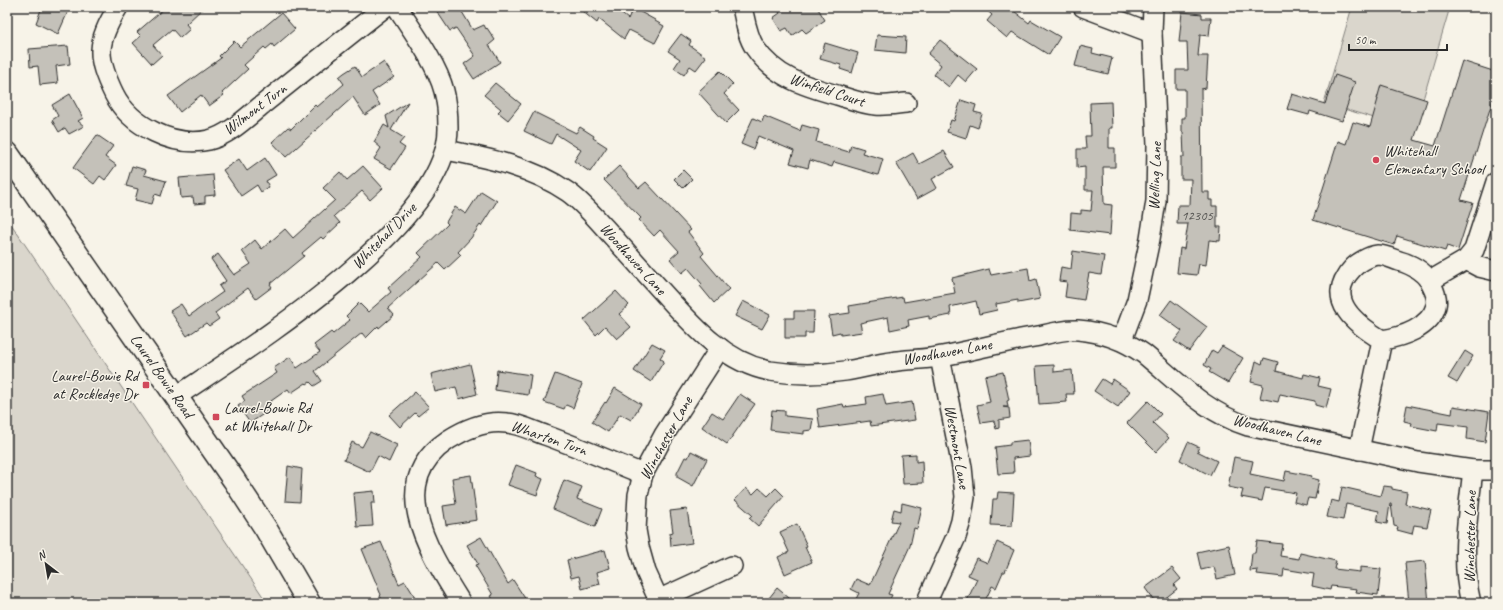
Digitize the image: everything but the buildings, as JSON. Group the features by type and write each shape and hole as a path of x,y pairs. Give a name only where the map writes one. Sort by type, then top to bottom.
{"main road":[{"name":"Laurel Bowie Road","path":"7,153 177,396 266,529 309,603"}],"street":[{"name":"Wilmont Turn","path":"118,7 107,26 100,50 104,71 116,98 124,109 142,124 166,137 192,141 213,138 240,123 385,7"},
{"name":"Whitehall Drive","path":"177,396 263,339 343,277 381,242 421,198 435,176 446,150 448,128 444,91 437,73 396,7"},
{"name":"Winfield Court","path":"742,7 747,29 754,47 773,68 789,79 816,90 866,104 878,105 906,103"},
{"path":"1083,7 1152,33"},
{"name":"Welling Lane","path":"1122,340 1137,300 1150,239 1156,201 1157,145 1152,33 1153,7"},
{"name":"Woodhaven Lane","path":"446,150 516,166 541,177 568,192 597,219 682,315 720,348 741,361 757,368 797,375 846,371 891,362 940,357 1008,341 1076,330 1096,333 1122,340 1144,354 1206,406 1225,417 1248,426 1418,462 1472,470 1496,470"},
{"path":"1430,281 1466,260 1474,250 1496,182"},
{"path":"1378,255 1404,262 1418,268 1430,281 1436,296 1436,306 1430,317 1422,325 1408,334 1382,340 1363,328 1346,310 1341,292 1343,282 1348,273 1370,257 1378,255"},
{"path":"1466,260 1479,267 1496,271"},
{"path":"1359,450 1382,340"},
{"name":"Winchester Lane","path":"659,602 646,572 636,530 638,495 643,474 664,435 720,348"},
{"name":"Westmont Lane","path":"926,603 956,536 961,521 965,497 962,467 940,357"},
{"name":"Wharton Turn","path":"460,603 426,540 418,520 415,504 418,481 424,466 435,451 445,442 468,428 497,422 508,423 550,437 643,474"},
{"name":"Winchester Lane","path":"1471,603 1466,560 1472,470"},
{"path":"659,602 732,566"}],"shaded area":[{"path":"1352,7 1450,7 1414,130 1324,103"},
{"path":"7,218 264,598 265,603 7,603"}],"place":[{"name":"Whitehall Elementary School","path":"1376,160"},
{"name":"Laurel-Bowie Rd at Rockledge Dr","path":"146,385"},
{"name":"Laurel-Bowie Rd at Whitehall Dr","path":"216,417"}]}
